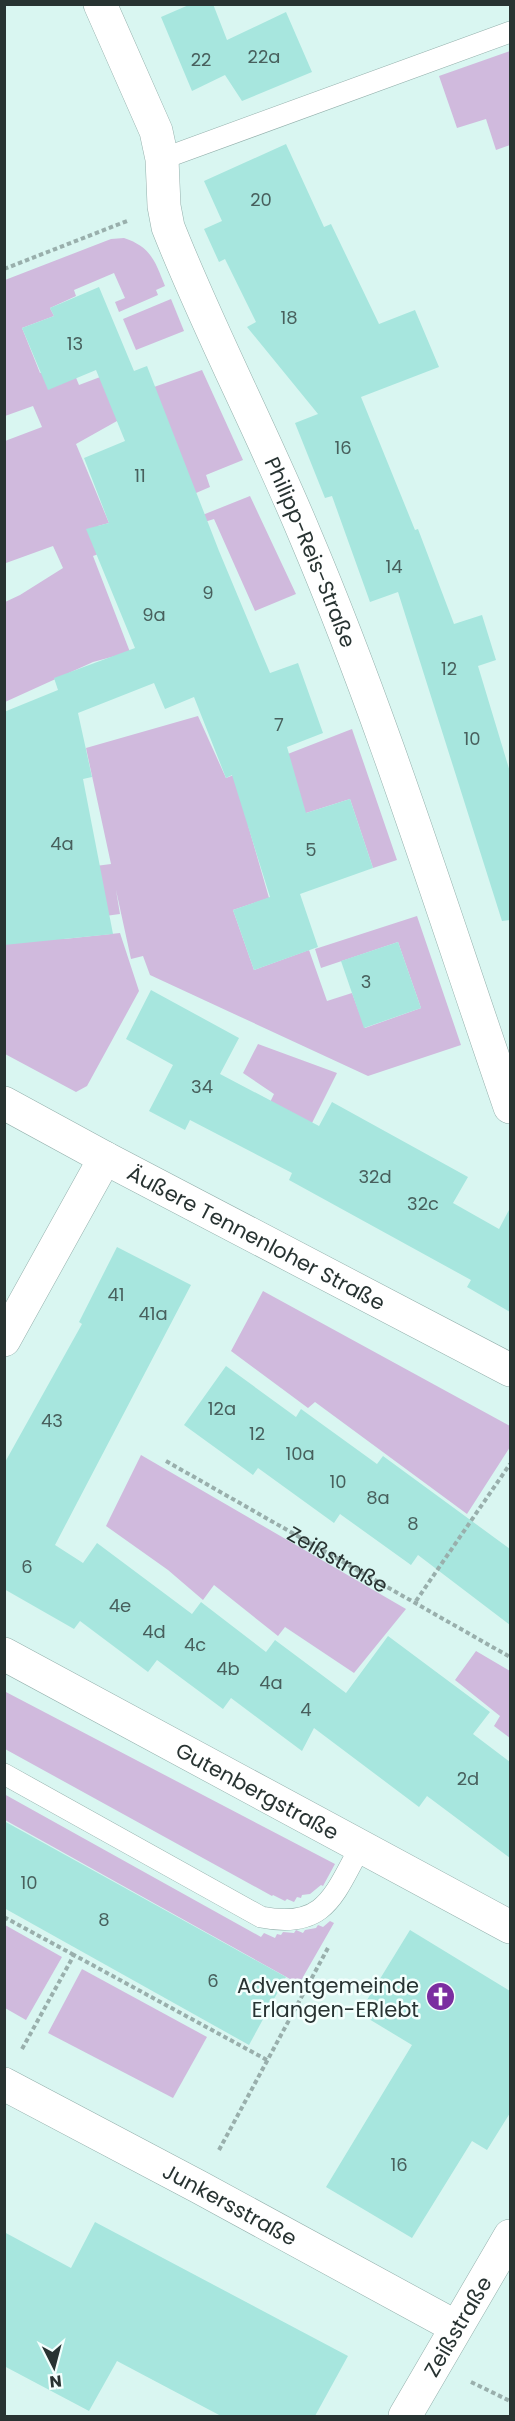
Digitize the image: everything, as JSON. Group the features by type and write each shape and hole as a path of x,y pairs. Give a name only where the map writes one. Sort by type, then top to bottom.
{"street":[{"name":"Philipp-Reis-Straße","path":"100,4 156,132 162,159 164,206 174,242 305,534 337,614 370,701 510,1107"},
{"name":"Äußere Tennenloher Straße","path":"4,1103 510,1370"},
{"path":"4,1340 105,1158"},
{"name":"Gutenbergstraße","path":"4,1653 510,1927"},
{"name":"Junkersstraße","path":"4,2084 456,2327"},
{"name":"Zeißstraße","path":"415,2414 456,2327 510,2236"}],"lane":[{"path":"162,159 510,32"},
{"path":"4,1774 261,1917 296,1920 320,1910 329,1903 361,1846"}],"path":[{"path":"4,269 164,206"},
{"name":"Zeißstraße","path":"166,1461 416,1601 510,1657"},
{"path":"416,1601 510,1464"},
{"path":"4,1917 267,2060"},
{"path":"199,2187 334,1937"},
{"path":"22,2050 74,1955"}],"shaded area":[{"path":"510,51 510,145 496,150 486,119 457,128 439,76"},
{"path":"124,238 140,246 151,256 165,286 156,290 158,295 119,312 115,302 125,298 114,273 74,290 76,296 50,308 54,316 22,328 40,373 70,363 79,385 124,368 123,398 202,370 243,460 206,475 210,487 196,493 117,421 76,444 109,523 98,526 107,551 93,556 130,652 93,662 5,702 5,602 63,568 53,546 6,563 5,441 42,427 33,406 5,416 5,280 111,239"},
{"path":"171,299 184,331 136,350 123,319"},
{"path":"250,496 296,594 255,611 214,519 198,524 195,518"},
{"path":"198,716 226,778 352,729 397,860 373,868 350,799 306,813 248,825 269,898 233,910 254,970 309,950 327,1001 352,993 365,1028 421,1008 398,942 321,968 315,949 417,916 461,1045 368,1076 150,975 143,956 131,959 116,890 120,914 61,922 64,939 120,933 139,991 87,1086 76,1092 5,1054 4,878 111,864 86,748"},
{"path":"258,1044 337,1073 291,1165 251,1142 274,1094 243,1073"},
{"path":"263,1291 510,1426 510,1447 467,1514 315,1402 308,1408 231,1351"},
{"path":"141,1455 406,1609 354,1673 285,1627 278,1636 214,1585 203,1600 168,1570 106,1526"},
{"path":"476,1651 510,1671 510,1738 494,1726 500,1716 455,1680"},
{"path":"4,1691 335,1864 323,1886 321,1885 310,1894 302,1895 301,1898 297,1897 294,1902 272,1896 5,1749"},
{"path":"4,1794 261,1937 264,1933 275,1938 277,1934 281,1935 283,1932 294,1933 296,1930 303,1933 318,1925 323,1927 330,1921 334,1923 299,1984 5,1820"},
{"path":"5,1925 62,1957 26,2020 5,2008"},
{"path":"82,1969 207,2037 173,2098 48,2033"}],"building":[{"path":"191,4 213,4 227,40 286,12 312,72 242,101 225,75 192,91 161,17"},
{"path":"286,144 324,227 331,224 379,324 415,310 439,367 361,397 415,530 418,529 454,624 482,615 496,660 478,666 510,772 510,920 502,921 398,592 370,602 332,496 325,498 295,423 318,414 247,327 256,322 225,259 219,262 204,229 222,221 204,181"},
{"path":"99,287 134,371 147,366 219,551 270,673 298,663 323,733 287,747 306,813 350,799 373,868 300,894 318,947 254,970 233,910 270,897 232,775 226,778 194,697 165,709 154,683 78,713 92,777 83,779 113,934 4,945 4,712 58,690 54,678 135,648 86,529 109,523 84,458 125,441 96,370 48,390 22,328 54,316 50,308"},
{"path":"398,942 421,1008 364,1028 341,961"},
{"path":"151,990 239,1038 220,1074 319,1126 332,1102 468,1177 453,1203 499,1229 510,1208 510,1312 467,1287 471,1280 289,1180 292,1173 190,1120 185,1130 149,1111 173,1065 126,1039"},
{"path":"117,1247 191,1285 55,1545 83,1563 97,1543 192,1614 201,1602 266,1652 275,1640 346,1693 388,1636 490,1712 473,1734 510,1762 510,1858 427,1796 419,1807 314,1728 302,1751 231,1698 223,1709 157,1660 148,1672 80,1621 74,1629 4,1589 4,1464 82,1324 79,1322"},
{"path":"226,1366 296,1417 301,1409 377,1464 383,1456 510,1549 510,1625 418,1555 411,1565 340,1514 334,1523 258,1468 253,1475 184,1425"},
{"path":"4,1821 286,1977 249,2045 4,1908"},
{"path":"410,1930 510,1991 510,2113 487,2150 472,2141 412,2238 326,2187 412,2045 359,2013"},
{"path":"95,2222 348,2356 315,2416 221,2416 117,2361 89,2411 4,2366 4,2232 71,2268"}],"place":[{"name":"Adventgemeinde Erlangen-ERlebt","path":"440,1997"}]}
